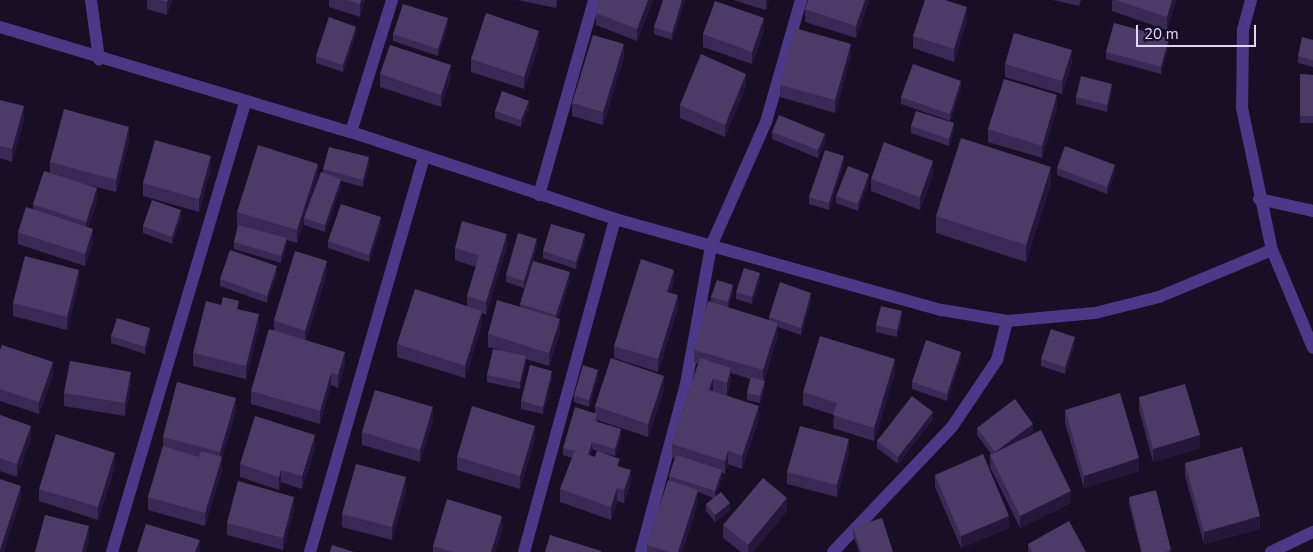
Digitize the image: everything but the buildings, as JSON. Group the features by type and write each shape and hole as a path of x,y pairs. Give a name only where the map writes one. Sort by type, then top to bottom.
{"street":[{"path":"92,0 99,59"},
{"path":"352,132 392,0"},
{"path":"539,195 594,0"},
{"path":"641,552 686,384 711,246 766,122 801,0"},
{"path":"1251,0 1243,30 1242,108 1259,199 1272,250 1313,348"},
{"path":"0,27 99,59 352,132 539,195 615,218 942,310 1007,321 1095,313 1159,297 1272,250"},
{"path":"112,552 245,102"},
{"path":"310,552 424,157"},
{"path":"1259,199 1313,212"},
{"path":"524,552 615,218"},
{"path":"833,552 952,428 997,360 1007,321"},
{"path":"1271,552 1313,532"}]}
